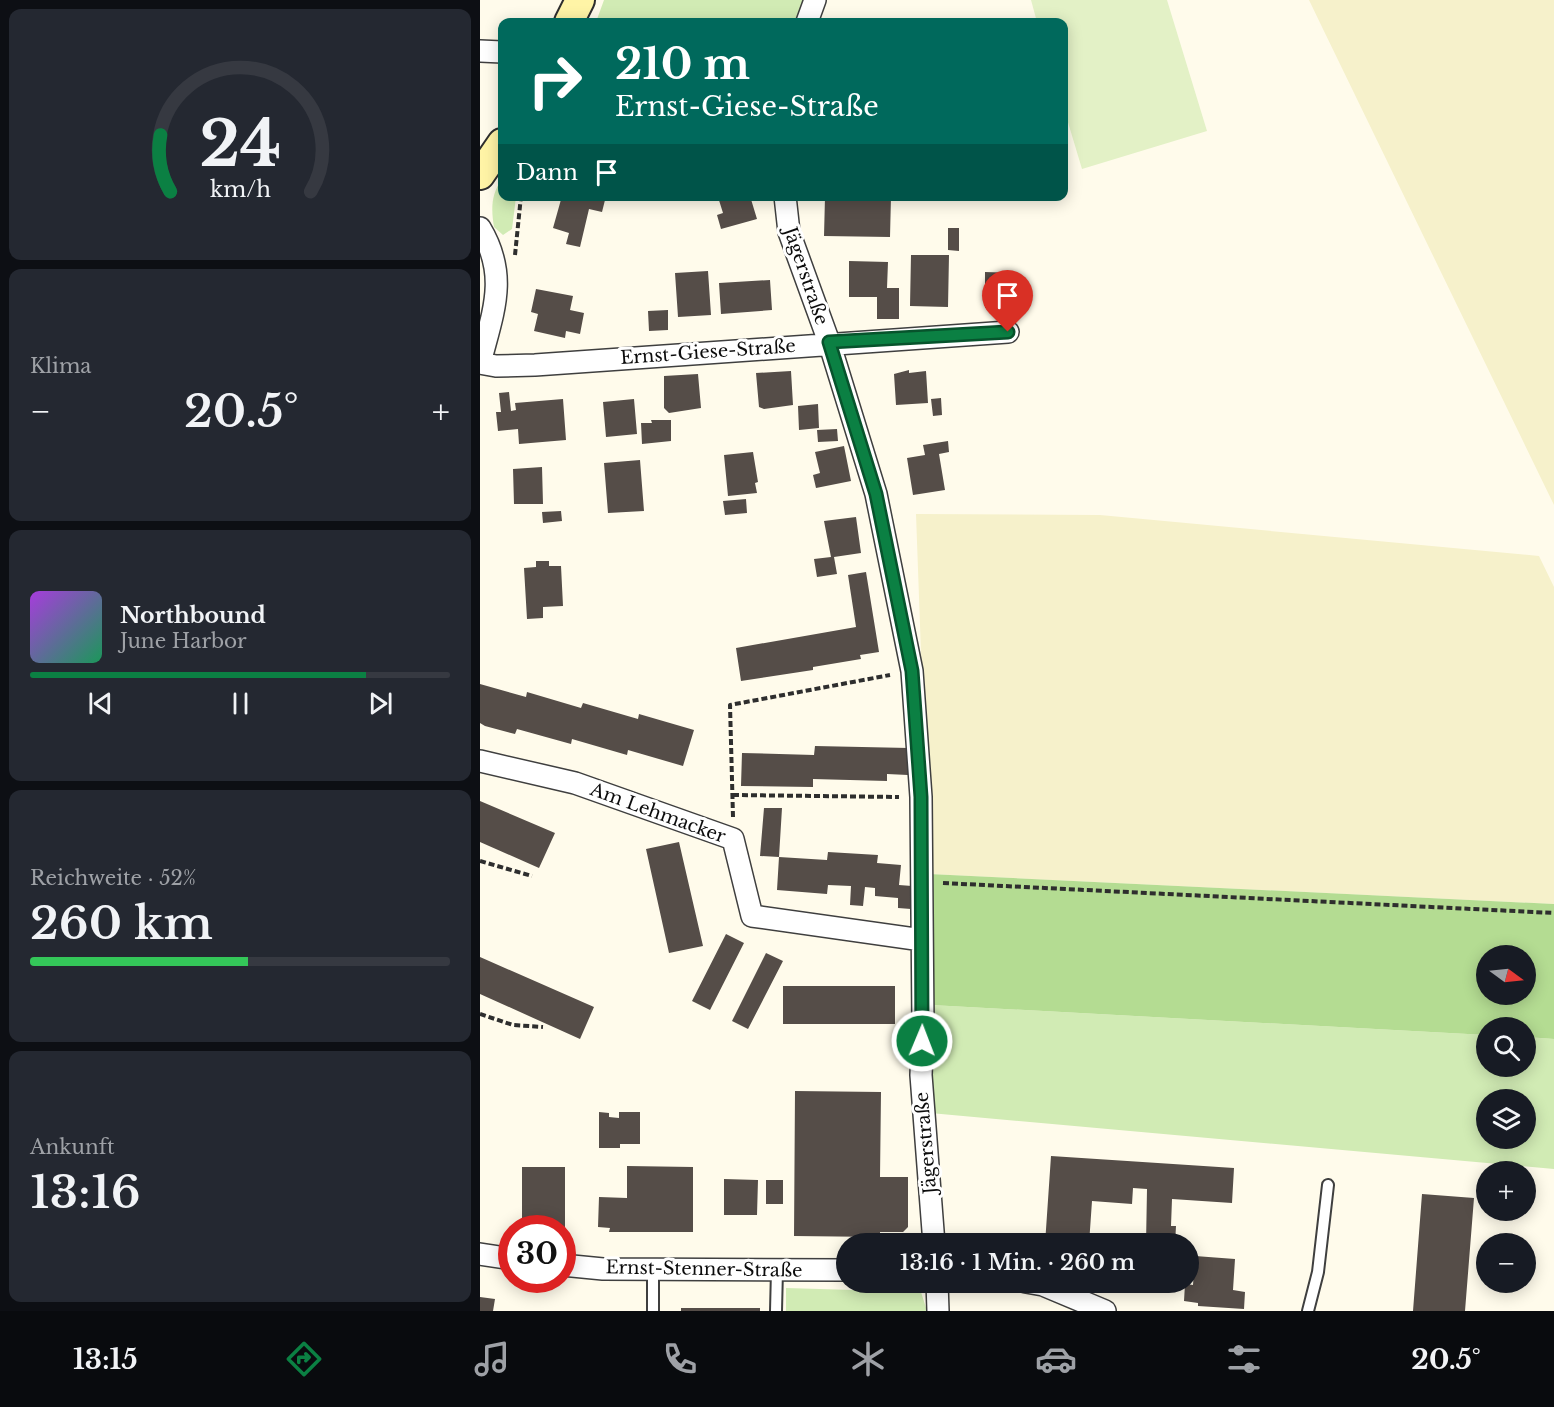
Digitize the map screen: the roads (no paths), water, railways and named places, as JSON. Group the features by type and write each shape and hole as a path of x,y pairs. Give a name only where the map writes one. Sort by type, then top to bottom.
{"main road":[{"path":"571,18 580,0"},
{"path":"480,175 498,148"}],"street":[{"path":"808,18 815,0"},
{"path":"480,51 498,52"},
{"name":"Jägerstraße","path":"786,201 789,232 829,342 876,494 912,671 921,797 921,1076 933,1233"},
{"path":"480,228 492,250 498,277 493,311 480,363"},
{"path":"480,285 493,311"},
{"name":"Ernst-Giese-Straße","path":"480,363 496,366 535,366 829,342 1008,332"},
{"name":"Am Lehmacker","path":"480,761 575,783 732,839 752,916 922,940"},
{"path":"480,1254 498,1257"},
{"name":"Ernst-Stenner-Straße","path":"576,1266 653,1270 836,1270"},
{"path":"937,1293 938,1311"},
{"path":"1062,1293 1105,1311"}],"lane":[{"path":"1308,1311 1318,1272 1328,1185"},
{"path":"653,1270 653,1311"},
{"path":"776,1311 777,1270"}]}
